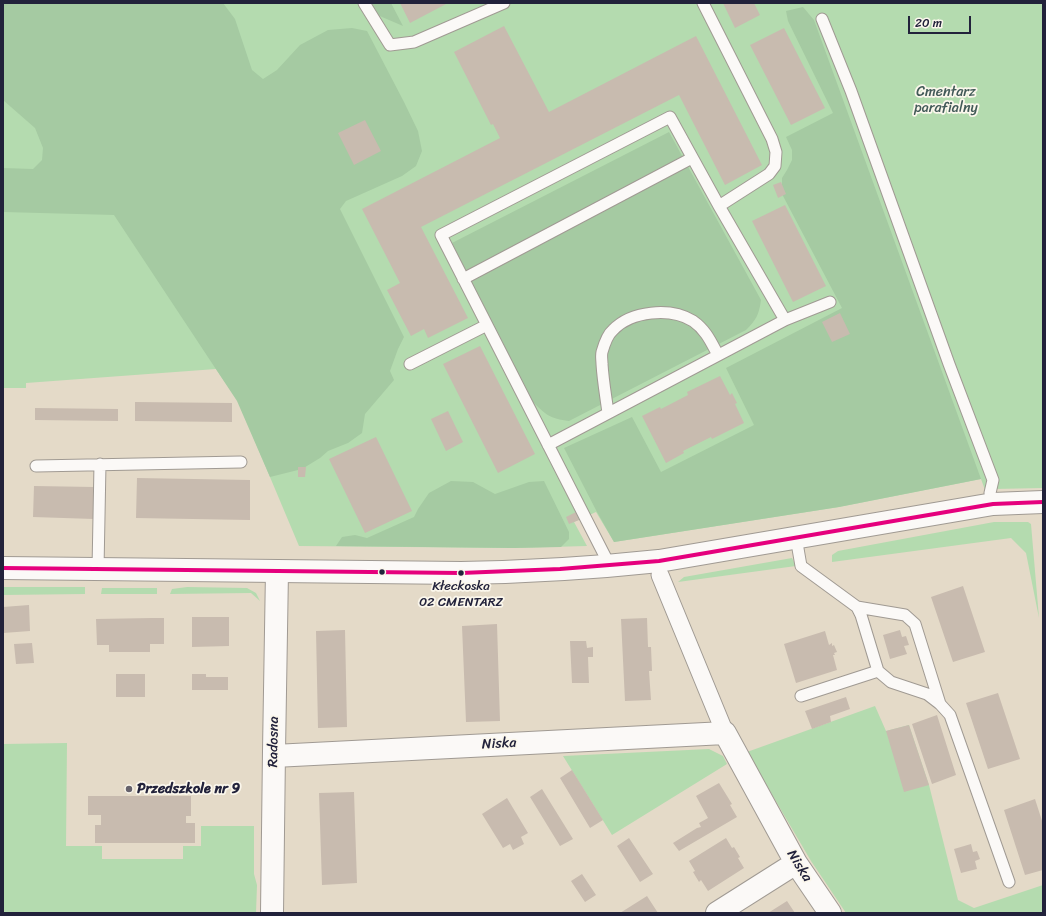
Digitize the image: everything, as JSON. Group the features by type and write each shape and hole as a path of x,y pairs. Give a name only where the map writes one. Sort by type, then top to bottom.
{"street":[{"path":"3,568 461,573 517,572 610,566 667,560 993,504 1043,502"},
{"name":"Radosna","path":"272,913 276,571"},
{"name":"Niska","path":"660,575 725,733 796,863 830,913"},
{"name":"Niska","path":"274,756 725,733"},
{"path":"717,913 796,863"}],"lane":[{"path":"364,3 390,45 414,42 504,3"},
{"path":"703,3 772,139 776,152 775,166 769,174 719,206"},
{"path":"822,19 851,91 949,364 993,480 990,493 993,504"},
{"path":"610,566 441,235 670,117 719,206 785,320"},
{"path":"463,278 692,158"},
{"path":"548,445 785,320 830,302"},
{"path":"608,413 602,377 602,354 611,331 622,323 632,318 654,313 672,313 683,316 693,321 707,334 718,355"},
{"path":"410,364 487,325"},
{"path":"36,466 241,462"},
{"path":"98,569 100,464"},
{"path":"796,537 801,566 857,607 905,615 915,624 940,704"},
{"path":"857,607 861,615 878,671 891,682 927,694 940,704 950,715 1008,882"},
{"path":"801,696 878,671"}],"green space":[{"name":"Cmentarz parafialny","path":"3,3 1043,3 1043,488 985,490 981,479 839,507 614,542 596,512 574,522 587,546 513,548 299,546 238,401 216,369 26,383 26,388 3,388"},
{"path":"3,3 223,3 235,19 252,70 263,79 277,70 300,45 328,30 352,28 367,31 418,131 422,151 416,166 402,176 346,201 340,209 404,337 390,371 394,380 365,414 362,433 348,443 328,451 320,458 302,469 270,477 237,401 114,215 3,212 3,168 33,169 42,160 43,148 35,128 3,100"},
{"path":"366,3 391,3 403,26 375,14"},
{"path":"803,7 814,20 981,479 839,507 614,542 564,448 632,417 661,472 754,425 726,368 842,308 782,194 782,178 792,160 792,150 786,137 833,113 788,21 786,11"},
{"path":"669,132 761,300 758,313 755,320 746,330 569,421 552,417 544,413 532,401 452,243"},
{"path":"451,481 473,482 495,494 529,482 544,481 569,532 569,539 561,547 513,548 336,546 342,537 355,535 367,538 414,517 429,493"},
{"path":"994,522 1028,522 1031,524 1039,618 1026,553 1011,538 832,562 832,555 838,551"},
{"path":"792,558 796,566 678,582 684,577"},
{"path":"3,587 85,587 85,594 3,595"},
{"path":"187,587 247,588 256,593 260,601 251,593 170,594 172,589"},
{"path":"102,588 157,588 157,594 101,594"},
{"path":"875,706 886,731 909,725 929,785 958,900 974,908 1043,885 1043,913 846,913 811,861 747,752"},
{"path":"67,743 66,846 102,846 102,859 183,859 183,846 201,846 201,826 254,826 254,874 257,885 256,913 3,913 3,744"},
{"path":"709,749 723,756 727,764 612,835 563,756"}],"building":[{"path":"400,3 448,3 410,23"},
{"path":"723,3 754,3 760,15 735,28"},
{"path":"504,26 549,112 696,36 762,165 725,185 679,95 421,227 468,318 428,338 424,329 411,336 387,290 400,283 362,209 500,138 493,124 491,125 454,52"},
{"path":"784,28 825,108 791,125 750,45"},
{"path":"365,120 381,151 354,165 338,133"},
{"path":"781,182 786,194 778,198 773,185"},
{"path":"785,205 826,286 793,302 752,221"},
{"path":"840,313 850,334 832,342 822,322"},
{"path":"480,346 535,454 498,473 443,364"},
{"path":"720,376 730,395 732,393 737,403 735,404 744,423 683,451 684,453 666,463 642,416 660,407 661,409 688,395 687,392"},
{"path":"135,402 232,403 232,422 135,421"},
{"path":"35,408 118,409 118,421 35,420"},
{"path":"448,411 463,442 446,451 431,419"},
{"path":"376,437 412,511 365,533 329,459"},
{"path":"298,467 306,467 305,477 298,477"},
{"path":"137,478 250,480 250,520 136,518"},
{"path":"34,486 94,487 94,519 33,517"},
{"path":"576,512 579,520 569,524 566,517"},
{"path":"963,586 985,652 953,662 931,597"},
{"path":"29,605 30,631 3,633 3,607"},
{"path":"192,617 229,617 229,646 192,647"},
{"path":"164,618 164,644 150,644 150,652 109,652 109,645 97,645 96,619"},
{"path":"647,618 648,647 651,647 652,671 649,671 651,700 625,701 621,619"},
{"path":"497,624 500,721 466,722 462,626"},
{"path":"345,630 347,727 318,728 316,631"},
{"path":"900,630 902,637 906,636 909,645 904,646 907,654 890,659 883,635"},
{"path":"825,631 829,645 832,643 832,646 834,645 837,652 833,655 837,670 796,683 784,644"},
{"path":"570,641 586,641 587,648 593,647 593,657 588,657 589,683 572,683"},
{"path":"32,643 34,663 16,664 14,644"},
{"path":"116,674 145,674 145,697 116,697"},
{"path":"192,674 206,674 206,677 228,677 228,690 192,690"},
{"path":"998,693 1020,759 988,769 966,703"},
{"path":"846,697 850,709 830,716 831,722 812,729 805,711"},
{"path":"937,715 956,775 932,784 912,724"},
{"path":"909,725 929,785 904,792 886,731"},
{"path":"572,770 603,820 590,828 560,778"},
{"path":"719,783 732,804 730,805 737,817 679,851 673,843 701,827 699,823 708,818 696,796"},
{"path":"542,789 573,839 560,846 530,797"},
{"path":"354,792 357,883 322,885 319,793"},
{"path":"88,796 191,796 191,816 186,816 186,823 195,823 195,843 95,843 95,825 101,825 101,815 88,815"},
{"path":"507,798 528,833 521,837 524,844 513,850 510,844 503,848 482,814"},
{"path":"1035,799 1043,824 1043,870 1025,875 1004,810"},
{"path":"629,838 653,874 640,882 617,846"},
{"path":"726,838 740,857 738,858 744,868 708,891 701,880 699,882 689,861"},
{"path":"971,844 973,852 977,851 980,859 975,861 977,869 961,873 954,849"},
{"path":"582,874 596,895 585,902 571,881"},
{"path":"647,896 658,913 620,913"},
{"path":"787,901 795,913 768,913"}],"transit line":[{"path":"3,568 461,573 560,569 659,561 993,504 1043,502"}],"place":[{"name":"Kłeckoska 02 CMENTARZ","path":"461,573"},
{"name":"Przedszkole nr 9","path":"129,789"}]}
